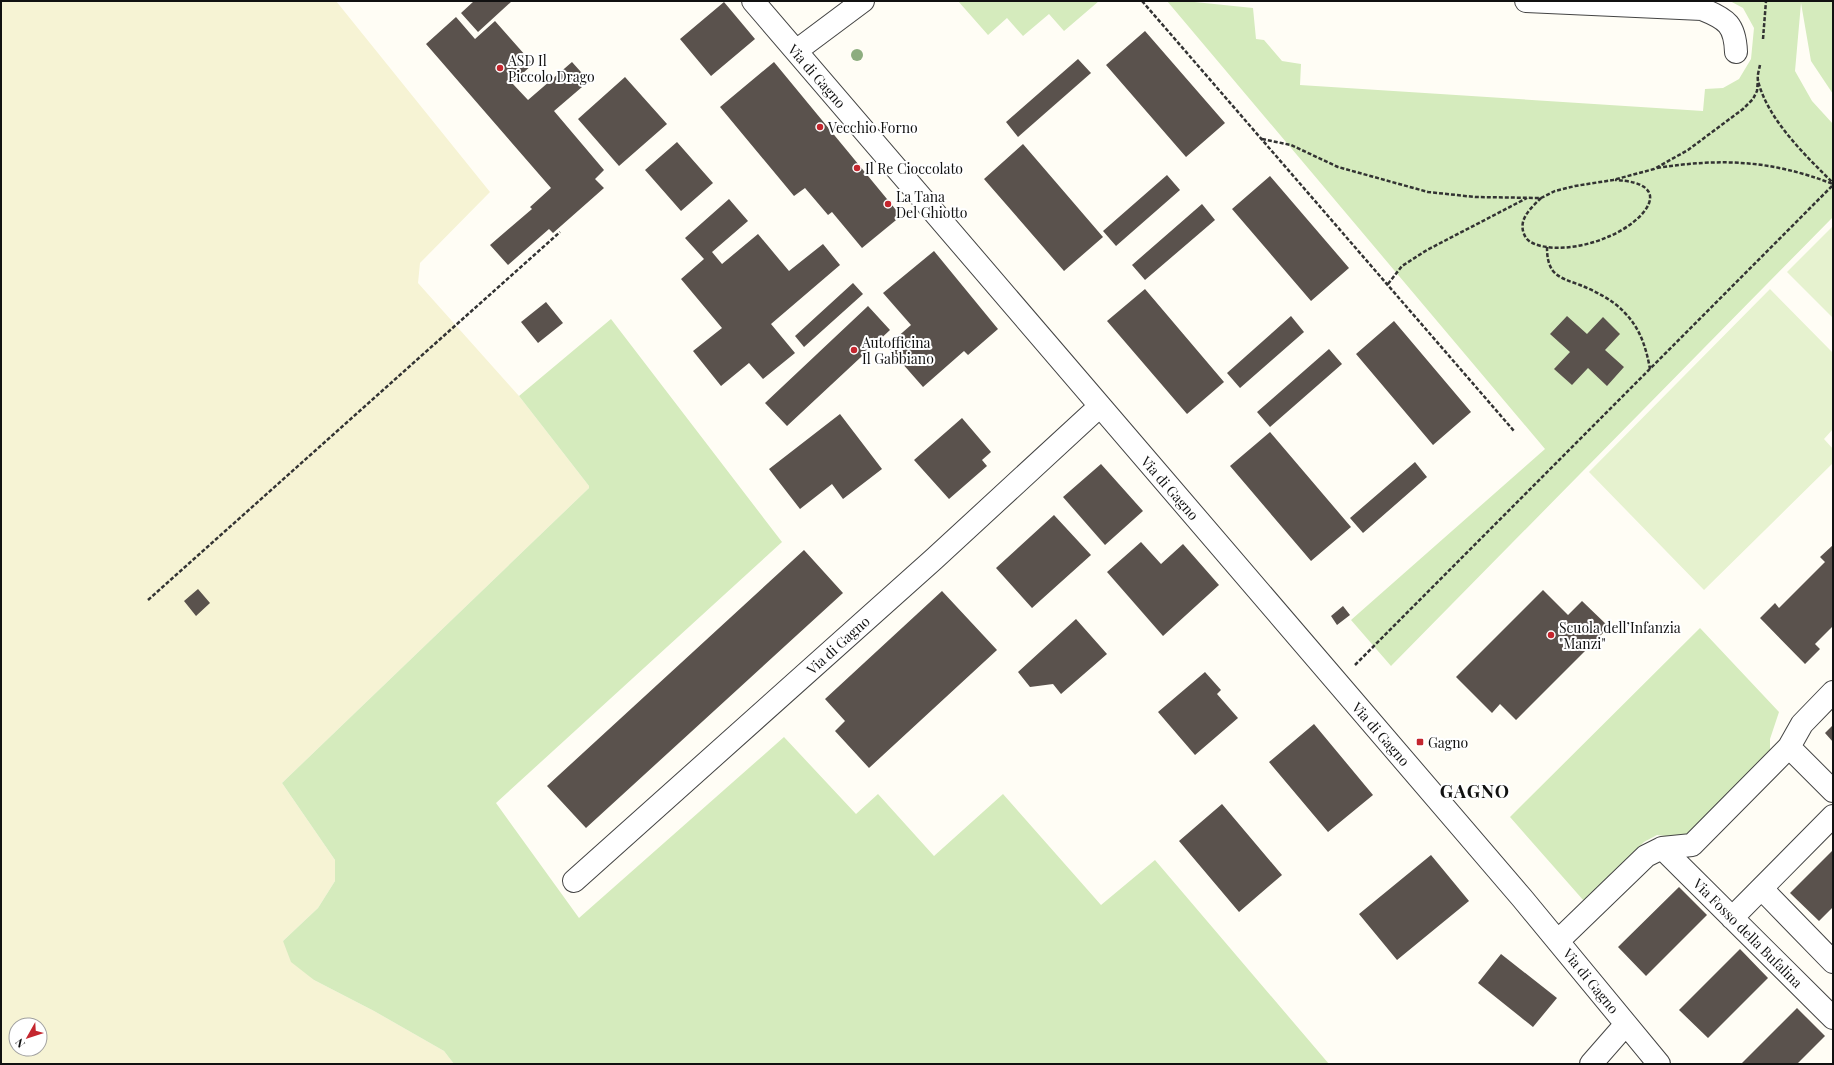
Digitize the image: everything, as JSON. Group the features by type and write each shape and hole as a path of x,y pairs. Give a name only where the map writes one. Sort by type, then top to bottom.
{"street":[{"name":"Via di Gagno","path":"753,1 1558,941 1659,1064"},
{"path":"796,51 864,1"},
{"path":"1526,1 1702,10 1719,16 1731,26 1735,37 1736,52"},
{"name":"Via di Gagno","path":"574,881 934,559 1100,406"},
{"path":"1558,941 1646,856 1662,848 1692,845 1789,747 1802,724 1833,692"},
{"path":"1789,747 1833,791"},
{"path":"1732,918 1762,890 1833,816"},
{"name":"Via Fosso della Bufalina","path":"1662,848 1833,1018"},
{"path":"1762,890 1833,962"},
{"path":"1591,1064 1626,1024"}],"path":[{"path":"1142,1 1514,431"},
{"path":"1763,40 1766,1"},
{"path":"1654,169 1688,150 1743,109 1753,99 1757,91 1760,60"},
{"path":"1758,80 1766,102 1778,120 1833,184"},
{"path":"1262,138 1291,145 1345,170 1428,192 1475,197 1541,198 1575,186 1613,180 1654,169 1693,163 1733,162 1772,166 1814,176 1833,184"},
{"path":"1541,198 1527,213 1523,221 1522,230 1530,242 1547,247 1561,248 1597,241 1618,232 1631,224 1649,206 1651,200 1650,194 1645,188 1636,183 1613,180"},
{"path":"1338,683 1833,184"},
{"path":"1388,284 1402,266 1427,250 1528,198"},
{"path":"148,600 560,232"},
{"path":"1547,247 1549,263 1554,271 1563,278 1610,300 1624,311 1637,327 1647,350 1650,369"}],"shaded area":[{"path":"1,1 336,1 490,192 420,263 418,283 519,396 589,486 589,488 282,783 335,860 335,881 318,908 283,941 314,980 374,1011 444,1051 454,1064 1,1064"}],"green space":[{"path":"958,1 1099,1 1064,31 1049,14 1023,36 1007,18 988,35"},
{"path":"1167,1 1185,1 1253,8 1256,39 1264,40 1282,61 1301,64 1300,85 1703,111 1705,89 1723,88 1739,79 1751,59 1754,28 1743,8 1730,1 1833,1 1833,94 1811,61 1801,3 1795,71 1812,101 1833,124 1833,217 1391,666 1351,620 1545,449"},
{"path":"1833,226 1833,318 1787,272"},
{"path":"1770,289 1833,353 1833,429 1824,439 1833,449 1833,463 1704,590 1589,472"},
{"path":"611,319 782,542 496,803 579,918 784,737 856,814 878,794 934,856 1003,794 1101,905 1155,860 1329,1064 454,1064 444,1051 374,1011 314,980 291,962 283,941 318,908 335,881 335,860 282,783 589,488 589,486 519,396"},
{"path":"1700,628 1779,712 1770,739 1770,753 1691,834 1674,837 1657,835 1644,842 1584,901 1510,817"}],"building":[{"path":"474,1 512,1 478,32 461,13"},
{"path":"724,2 755,39 711,76 680,39"},
{"path":"456,17 475,39 495,21 533,64 512,83 528,100 572,62 589,81 554,111 604,170 595,179 604,188 553,233 549,229 508,265 490,245 532,209 530,207 551,188 426,44"},
{"path":"1145,31 1225,123 1186,157 1106,65"},
{"path":"1078,59 1091,73 1018,137 1006,122"},
{"path":"774,62 901,216 862,248 832,212 828,215 805,188 794,196 720,107"},
{"path":"625,77 667,124 619,166 578,119"},
{"path":"677,142 713,183 681,211 645,170"},
{"path":"1023,144 1103,237 1064,271 984,179"},
{"path":"1167,175 1180,190 1116,246 1103,231"},
{"path":"1270,176 1349,268 1311,301 1232,209"},
{"path":"729,199 748,221 712,252 722,264 758,234 789,271 823,244 840,265 771,324 795,353 763,379 749,363 721,386 693,351 722,328 681,279 704,259 685,238"},
{"path":"1202,204 1215,220 1145,280 1132,265"},
{"path":"934,251 998,329 968,355 964,351 923,387 887,346 911,325 883,293"},
{"path":"853,283 863,294 804,347 795,336"},
{"path":"1145,289 1224,382 1187,414 1107,321"},
{"path":"546,302 563,323 538,343 521,322"},
{"path":"868,306 890,330 787,426 765,403"},
{"path":"1291,316 1304,332 1240,388 1227,373"},
{"path":"1567,316 1587,334 1603,317 1620,334 1605,350 1624,367 1607,386 1588,368 1572,385 1554,369 1570,352 1550,334"},
{"path":"1394,321 1471,412 1433,445 1356,354"},
{"path":"1329,349 1342,364 1270,427 1257,412"},
{"path":"840,414 882,469 843,499 832,484 800,509 769,469"},
{"path":"962,418 991,452 982,460 987,466 949,499 914,460"},
{"path":"1270,432 1351,527 1311,561 1230,466"},
{"path":"1415,462 1427,477 1363,533 1350,518"},
{"path":"1101,464 1143,511 1105,545 1063,497"},
{"path":"1054,515 1091,555 1032,608 996,568"},
{"path":"1141,542 1161,564 1183,544 1219,585 1163,636 1107,572"},
{"path":"1833,545 1833,626 1815,644 1820,649 1805,664 1760,618 1775,603 1779,608 1825,562 1820,557"},
{"path":"804,550 843,593 586,828 547,786"},
{"path":"198,589 210,603 196,616 184,601"},
{"path":"1543,590 1568,615 1582,601 1609,627 1516,720 1500,704 1492,713 1456,677"},
{"path":"942,591 997,650 869,768 835,731 845,721 825,699"},
{"path":"1343,606 1350,615 1337,625 1331,616"},
{"path":"1076,619 1107,654 1061,694 1053,684 1030,687 1018,672"},
{"path":"1205,672 1221,690 1217,694 1238,718 1195,755 1158,712"},
{"path":"1314,724 1373,795 1328,832 1269,762"},
{"path":"1833,725 1833,742 1825,733"},
{"path":"1222,804 1282,875 1239,912 1179,841"},
{"path":"1833,850 1833,907 1819,921 1790,893"},
{"path":"1431,855 1469,901 1397,960 1359,914"},
{"path":"1679,887 1707,915 1646,976 1618,947"},
{"path":"1740,949 1768,978 1708,1038 1679,1010"},
{"path":"1501,954 1557,998 1533,1027 1478,983"},
{"path":"1797,1008 1825,1036 1797,1064 1741,1064"}],"place":[{"name":"ASD Il Piccolo Drago","path":"500,68"},
{"name":"Vecchio Forno","path":"820,127"},
{"name":"Il Re Cioccolato","path":"857,168"},
{"name":"La Tana Del Ghiotto","path":"888,204"},
{"name":"Autofficina Il Gabbiano","path":"854,350"},
{"name":"Scuola dell’Infanzia \"Manzi\"","path":"1551,635"},
{"name":"Gagno","path":"1420,742"}],"district":[{"name":"GAGNO","path":"1475,791"}]}
